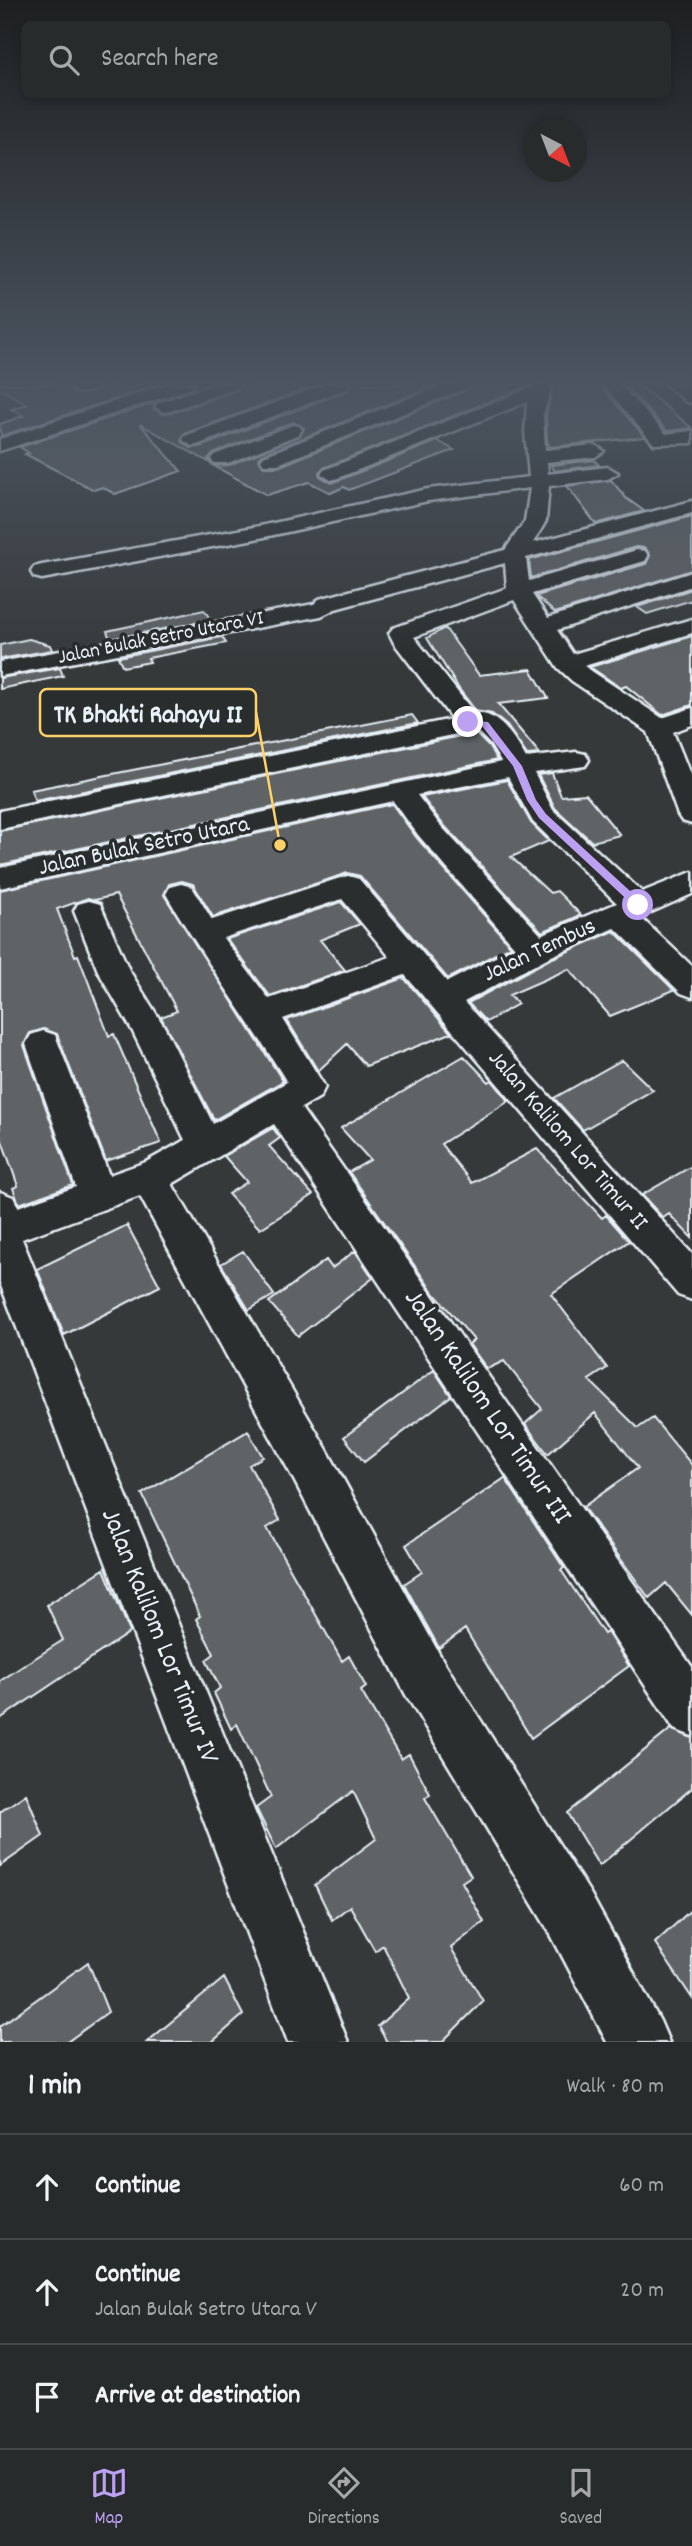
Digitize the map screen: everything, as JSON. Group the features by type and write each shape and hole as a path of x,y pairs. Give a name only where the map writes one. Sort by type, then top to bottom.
{"street":[{"path":"434,479 449,492"},
{"path":"42,572 260,532 449,492 548,479"},
{"path":"541,480 537,519 514,552 519,591 567,663 581,676 659,728 692,815"},
{"name":"Jalan Bulak Setro Utara VI","path":"0,669 324,606 514,552 692,507"},
{"path":"468,722 402,638 401,633 519,591 637,555"},
{"path":"543,627 692,579"},
{"path":"567,663 692,626"},
{"path":"659,728 692,716"},
{"path":"0,820 468,722 484,723 518,766 532,800 543,816 629,910 692,985"},
{"name":"Jalan Bulak Setro Utara","path":"0,878 141,850 518,766 576,760"},
{"path":"400,791 429,830 536,950"},
{"name":"Jalan Tembus","path":"443,999 536,950 692,882"},
{"path":"205,933 346,885 411,961 262,1014"},
{"path":"0,1223 99,1195 149,1177 186,1160 206,1145 308,1087 181,894"},
{"path":"89,911 114,971 148,1028 206,1145"},
{"name":"Jalan Kalilom Lor Timur II","path":"411,961 692,1282"},
{"path":"43,1044 99,1195"},
{"name":"Jalan Kalilom Lor Timur III","path":"280,1105 692,1711"},
{"path":"149,1177 184,1244 310,1464 424,1677 570,1913 639,2042"},
{"name":"Jalan Kalilom Lor Timur IV","path":"0,1223 131,1569 318,2042"}],"building":[{"path":"73,479 157,479 115,494 102,487 94,490"},
{"path":"238,479 326,479 332,483 341,479 377,479 349,490 344,487 331,493 309,482 267,495"},
{"path":"611,480 626,498 644,511 596,524 567,486"},
{"path":"692,516 692,570 555,613 536,596 646,564 650,555 645,548 636,547 531,578 529,560"},
{"path":"692,589 692,600 647,614 637,607"},
{"path":"204,610 211,620 110,639 107,631"},
{"path":"445,628 479,675 531,669 548,698 498,704 540,754 527,755 507,726 492,714 476,711 459,689 427,638"},
{"path":"692,636 692,705 662,715 626,686 621,688 590,667"},
{"path":"222,637 226,643 148,658 150,662 123,667 118,657"},
{"path":"29,639 50,645 52,650 0,659 0,645"},
{"path":"60,668 63,676 0,689 0,678"},
{"path":"412,715 418,723 35,801 31,790"},
{"path":"475,733 497,760 0,865 0,831"},
{"path":"552,773 561,796 586,794 620,835 592,842 555,808 538,775"},
{"path":"507,780 531,823 549,841 511,857 550,893 557,891 581,915 542,932 441,822 422,797"},
{"path":"392,804 417,838 511,946 448,979 360,876 347,873 213,917 193,884 182,881 169,884 164,895 283,1081 214,1120 161,1017 177,1011 116,895 95,900 88,898 57,909 109,1036 114,1034 161,1143 106,1161 57,1034 44,1029 30,1033 24,1045 73,1185 19,1204 13,1188 18,1186 0,1135 0,890"},
{"path":"341,902 360,924 320,940 345,970 270,996 227,939"},
{"path":"614,931 674,990 610,1016 569,969 509,995 518,1004 486,1022 468,1003 548,960"},
{"path":"404,978 451,1033 366,1066 347,1044 318,1071 287,1020"},
{"path":"464,1056 489,1082 492,1080 509,1101 441,1144 472,1183 537,1149 602,1218 606,1215 629,1241 551,1294 607,1368 589,1380 638,1428 653,1418 692,1465 692,1615 666,1583 649,1598 583,1507 638,1468 595,1413 548,1454 525,1424 542,1409 504,1361 487,1369 469,1344 474,1340 433,1292 349,1172 370,1160 341,1128"},
{"path":"622,1060 653,1090 583,1130 554,1098"},
{"path":"273,1128 280,1138 269,1146 313,1195 260,1229 228,1194 247,1182 224,1156"},
{"path":"692,1166 692,1238 669,1214 663,1218 642,1195"},
{"path":"127,1225 160,1286 64,1335 37,1269"},
{"path":"243,1251 274,1295 249,1310 221,1264"},
{"path":"355,1251 373,1278 298,1336 269,1302 326,1260 332,1268"},
{"path":"434,1370 451,1396 364,1462 344,1437"},
{"path":"248,1431 263,1457 249,1465 280,1520 267,1528 342,1661 349,1656 366,1687 361,1691 401,1759 409,1754 430,1794 425,1798 471,1876 462,1882 484,1922 451,1948 483,2001 442,2042 387,2042 378,2026 409,1998 383,1945 375,1951 350,1906 332,1920 315,1885 376,1839 353,1791 276,1849 256,1808 271,1797 237,1724 231,1729 214,1693 220,1688 206,1660 214,1654 196,1619 200,1616 142,1494"},
{"path":"505,1478 564,1568 561,1570 629,1666 531,1738 465,1629 439,1648 404,1584 422,1572 406,1545"},
{"path":"104,1569 130,1632 0,1719 0,1681 63,1640 47,1605"},
{"path":"671,1729 692,1738 692,1788 599,1866 567,1813"},
{"path":"26,1794 43,1836 0,1866 0,1812"},
{"path":"692,1909 692,1998 655,1943"},
{"path":"88,1962 108,2012 67,2042 0,2042 0,2026"},
{"path":"224,1978 243,2015 212,2042 147,2042"}],"place":[{"name":"TK Bhakti Rahayu II","path":"280,845"}],"route":[{"path":"468,722 484,723 518,766 532,800 543,816 638,905"}]}
